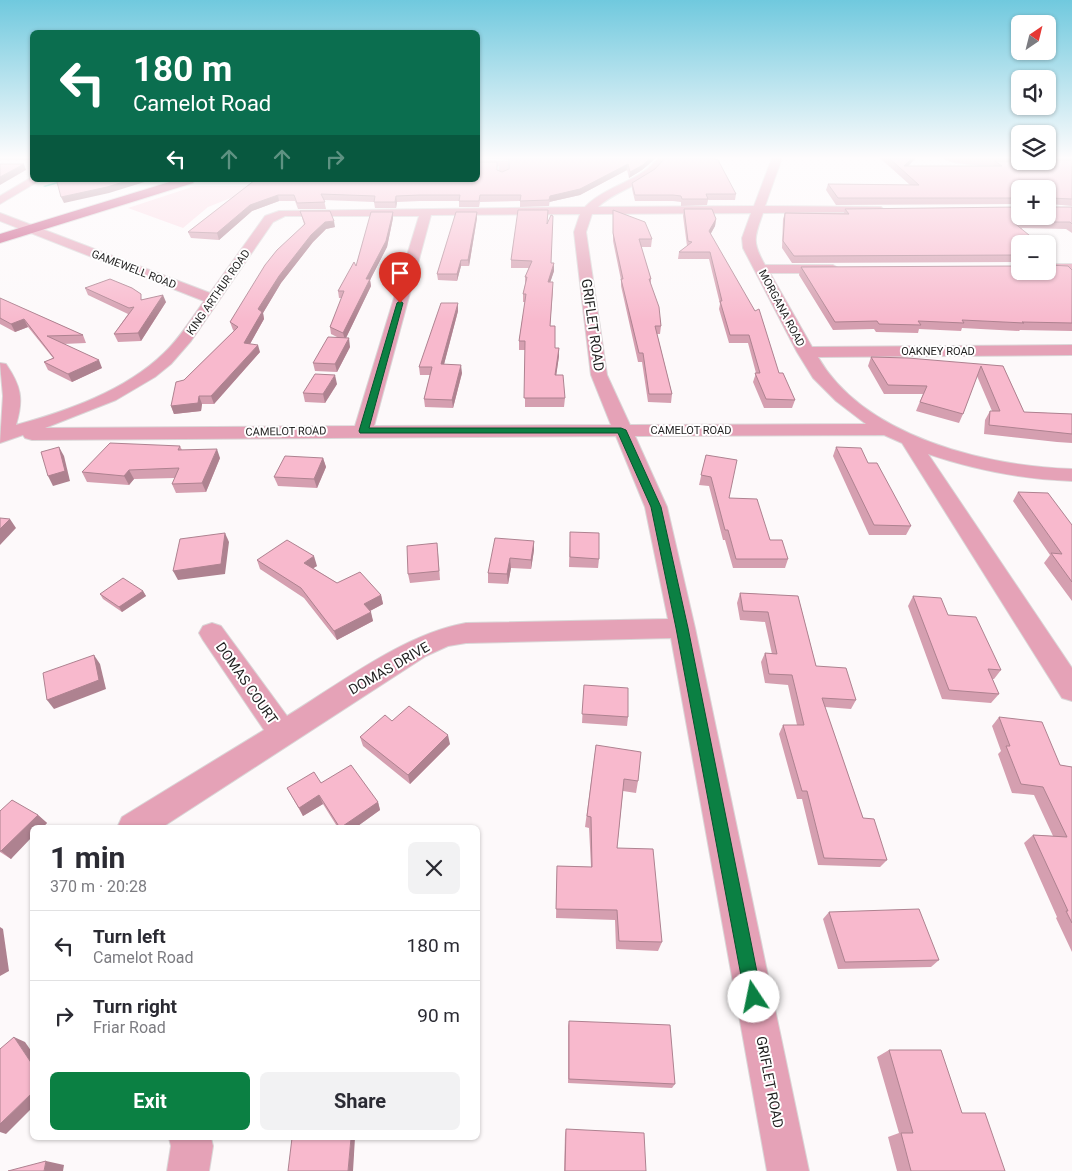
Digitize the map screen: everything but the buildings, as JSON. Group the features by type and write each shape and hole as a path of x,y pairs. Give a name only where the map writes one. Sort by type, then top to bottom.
{"main road":[{"path":"0,239 84,213"}],"street":[{"name":"KING ARTHUR ROAD","path":"1,435 33,427 58,417 132,385 152,372 177,349 269,219 287,213"},
{"path":"364,431 426,213"},
{"name":"GRIFLET ROAD","path":"585,213 580,232 599,375 621,430 656,507 682,628 788,1171"},
{"name":"MORGANA ROAD","path":"758,213 748,238 749,248 805,352 833,391 856,410 887,429"},
{"name":"GAMEWELL ROAD","path":"0,217 213,299"},
{"path":"762,269 851,268"},
{"path":"1056,268 1072,268"},
{"name":"OAKNEY ROAD","path":"805,352 1072,350"},
{"path":"0,368 9,382 11,399 1,435"},
{"name":"CAMELOT ROAD","path":"1,435 364,431 887,429 911,442 952,456 1003,468 1054,475 1072,475"},
{"path":"911,442 1072,690"},
{"name":"DOMAS DRIVE","path":"138,825 282,732 417,649 443,637 466,632 682,628"},
{"name":"DOMAS COURT","path":"212,633 282,732"},
{"path":"188,1171 192,1146 190,1140"}],"shaded area":[{"path":"141,213 201,213 183,228"}],"route":[{"path":"400,303 364,431 621,430 656,507 682,628 754,997"}]}
